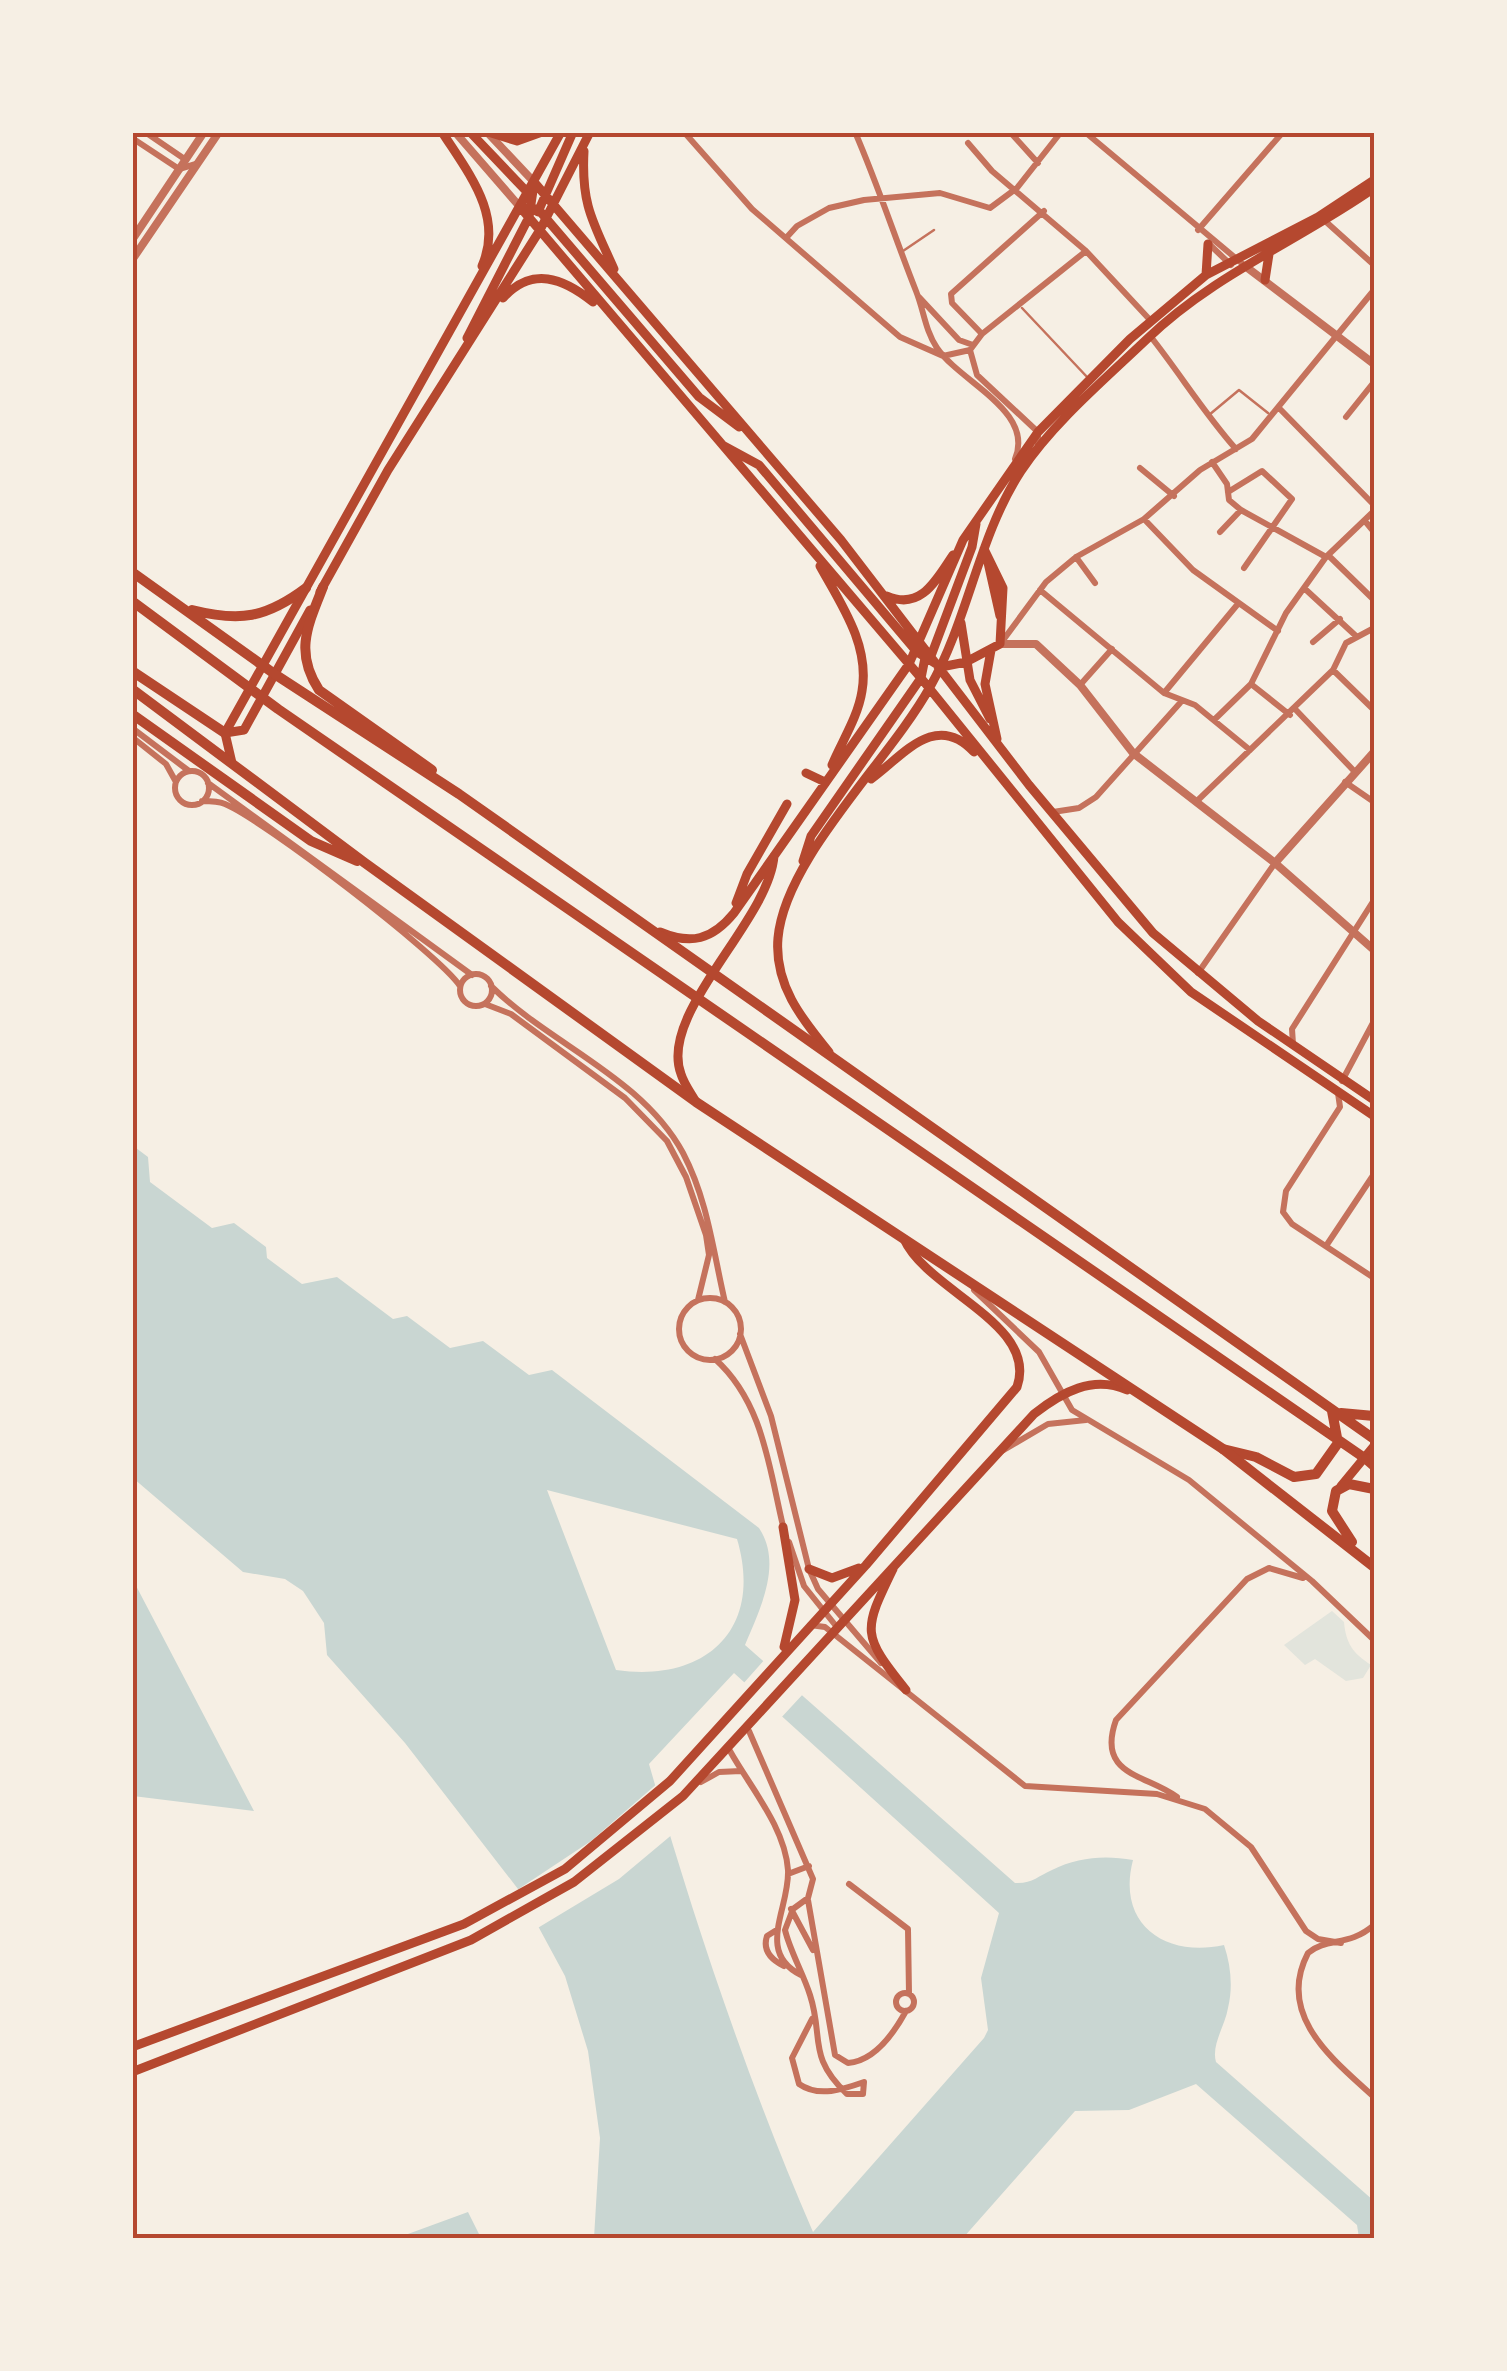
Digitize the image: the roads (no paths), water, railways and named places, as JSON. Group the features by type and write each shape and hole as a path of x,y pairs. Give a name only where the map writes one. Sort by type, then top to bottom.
{"highway":[{"path":"132,572 262,665 458,794 1374,1438"},
{"path":"323,587 304,634 304,660 319,690 410,751 458,794"},
{"path":"187,609 238,619 260,617 306,588"},
{"path":"132,602 248,689 1338,1444 1370,1462"},
{"path":"132,672 225,733"},
{"path":"132,689 365,864 696,1102 901,1232 958,1274 1224,1449 1374,1567"},
{"path":"132,714 311,841 365,864"},
{"path":"1224,1449 1256,1457 1294,1477 1306,1477 1326,1466 1338,1444 1332,1410"},
{"path":"1332,1410 1374,1416"},
{"path":"1374,1489 1349,1484 1336,1492 1332,1511 1337,1523 1374,1567"}],"main road":[{"path":"442,132 489,215 491,246 476,288"},
{"path":"470,132 699,398 724,419 749,432"},
{"path":"488,132 517,142 542,132"},
{"path":"561,132 534,182 540,230 610,315 922,678 1096,897 1191,992 1374,1116"},
{"path":"461,352 479,307 573,132"},
{"path":"225,733 244,730 461,352 488,316 540,230 590,132"},
{"path":"584,146 582,192 588,216 619,280"},
{"path":"885,595 901,602 916,600 931,588 1015,460 1038,432 1151,321 1230,259 1323,219 1374,180"},
{"path":"802,867 930,688 960,618 994,520 1034,455 1150,336 1242,268 1374,188"},
{"path":"232,763 225,733 248,689 520,206 535,203 553,206 619,280 922,640 929,658 930,688"},
{"path":"1206,276 1208,244"},
{"path":"1265,280 1270,253"},
{"path":"488,316 523,281 549,277 569,284 610,315"},
{"path":"721,445 759,464 917,652 940,667 1051,813 1153,933 1294,1048 1374,1100"},
{"path":"838,1062 795,1008 781,977 781,919 811,836 922,678 972,547 978,519"},
{"path":"648,927 677,940 700,940 734,913 917,652 962,540"},
{"path":"808,546 844,608 862,667 862,693 827,779"},
{"path":"984,550 1000,612 996,647 985,684 990,719"},
{"path":"960,618 966,662 999,746"},
{"path":"940,667 966,662 996,647"},
{"path":"864,784 910,744 942,735 967,744 1016,796"},
{"path":"806,774 827,779 854,798"},
{"path":"814,796 843,814"},
{"path":"734,913 748,874 787,804"},
{"path":"696,1102 679,1065 696,1000 766,891 774,853"},
{"path":"132,2047 378,1958 515,1898 610,1834 670,1781 1006,1405 1021,1373 1012,1342 918,1262 901,1232"},
{"path":"132,2072 454,1947 574,1882 683,1796 1034,1414 1060,1395 1104,1383 1170,1412"},
{"path":"1336,1492 1370,1462 1374,1446"},
{"path":"776,1660 795,1600 784,1528"},
{"path":"899,1559 875,1601 870,1623 875,1646 906,1690"},
{"path":"808,1569 832,1578 866,1565"}],"street":[{"path":"145,132 191,166"},
{"path":"191,166 204,132"},
{"path":"132,260 191,166 218,132"},
{"path":"455,132 520,206"},
{"path":"488,132 534,182"},
{"path":"684,132 752,209 900,337 942,356 1016,423 1021,444 1015,460"},
{"path":"856,132 918,296 922,320 942,356"},
{"path":"1010,132 1038,163"},
{"path":"786,238 829,208 864,200 885,202 940,193 990,208 1017,188 1061,132"},
{"path":"1084,132 1230,259"},
{"path":"1198,230 1283,132"},
{"path":"132,138 180,169"},
{"path":"968,143 992,171 1044,211 1151,321"},
{"path":"132,240 180,169 191,166"},
{"path":"982,334 952,303 951,294 1044,211"},
{"path":"1323,219 1374,265"},
{"path":"1198,230 1208,244 1265,280 1374,364"},
{"path":"942,356 972,347 982,334 1086,252"},
{"path":"996,647 1040,590 1076,557 1144,519 1273,418 1336,332 1374,290"},
{"path":"918,296 958,340 972,347"},
{"path":"1150,336 1207,417 1236,450"},
{"path":"972,347 977,375 1038,432 1040,443 1034,455"},
{"path":"1346,417 1374,382"},
{"path":"1214,720 1251,684 1278,631 1327,556 1374,508 1280,410"},
{"path":"1212,462 1241,510 1327,556 1374,600"},
{"path":"1140,468 1174,496"},
{"path":"1228,492 1262,471 1292,498 1244,568"},
{"path":"1220,532 1241,510"},
{"path":"1144,519 1192,570 1278,631"},
{"path":"1365,521 1374,532"},
{"path":"1076,557 1095,582"},
{"path":"1304,588 1356,636"},
{"path":"1040,590 1164,693 1195,705 1250,750"},
{"path":"1164,693 1237,605"},
{"path":"1313,642 1340,619"},
{"path":"1197,801 1334,670 1346,643 1374,628"},
{"path":"996,647 1036,644 1080,685 1133,754 1274,863 1356,930 1374,950"},
{"path":"1080,685 1112,649"},
{"path":"1334,670 1374,710"},
{"path":"1251,684 1292,712 1355,772"},
{"path":"1051,813 1088,804 1181,702"},
{"path":"132,728 190,771 199,772 208,783 472,974 482,976 630,1091 667,1129 684,1156 709,1219 725,1302 739,1319 740,1334 772,1416 808,1569 836,1626 906,1690 1025,1786 1123,1790 1178,1798"},
{"path":"132,737 166,764 184,802 232,807 431,954 460,986 466,1004 484,1004 510,1014 625,1098 667,1141 686,1176 709,1256 698,1300 682,1315 680,1336 693,1354 715,1359 732,1374 757,1418 784,1528 804,1586 826,1608"},
{"path":"1198,973 1274,863 1374,752"},
{"path":"176,782 190,771"},
{"path":"1346,782 1374,802"},
{"path":"202,801 208,783"},
{"path":"1294,1048 1292,1030 1374,900"},
{"path":"460,986 472,974"},
{"path":"484,1004 491,986"},
{"path":"1342,1081 1374,1021"},
{"path":"1338,1093 1340,1107 1281,1202 1285,1218 1374,1278"},
{"path":"1326,1246 1374,1174"},
{"path":"958,1274 1039,1352 1060,1395 1088,1420 1189,1480 1312,1581 1374,1640"},
{"path":"698,1300 725,1302"},
{"path":"715,1359 729,1353 740,1334"},
{"path":"1000,1452 1038,1428 1088,1420"},
{"path":"1312,1581 1269,1568 1247,1579 1116,1720 1112,1746 1126,1772 1205,1809 1251,1847 1306,1931 1318,1939 1341,1944"},
{"path":"807,1626 836,1626 906,1690"},
{"path":"668,1810 682,1803 749,1731 760,1710"},
{"path":"749,1731 809,1866 813,1884 808,1898 815,1953 829,2006 832,2051 842,2062 866,2058 885,2042 914,2003 909,1994 908,1929 849,1884"},
{"path":"730,1751 775,1829 788,1874 789,1908 784,1930 812,1998 812,2019 823,2066 844,2091 810,2090 797,2080 794,2053 812,2019"},
{"path":"701,1782 719,1772 741,1771"},
{"path":"788,1874 809,1866"},
{"path":"802,1976 788,1969 776,1946 775,1931 789,1908 808,1898"},
{"path":"789,1908 815,1953"},
{"path":"1374,1924 1360,1937 1318,1946 1308,1954 1303,1962 1302,2012 1325,2052 1374,2097"},
{"path":"906,2011 898,2008 896,2001 899,1995 909,1994"}],"lane":[{"path":"902,252 934,230"},
{"path":"1018,304 1090,379"},
{"path":"1207,417 1239,390 1273,418"}]}
